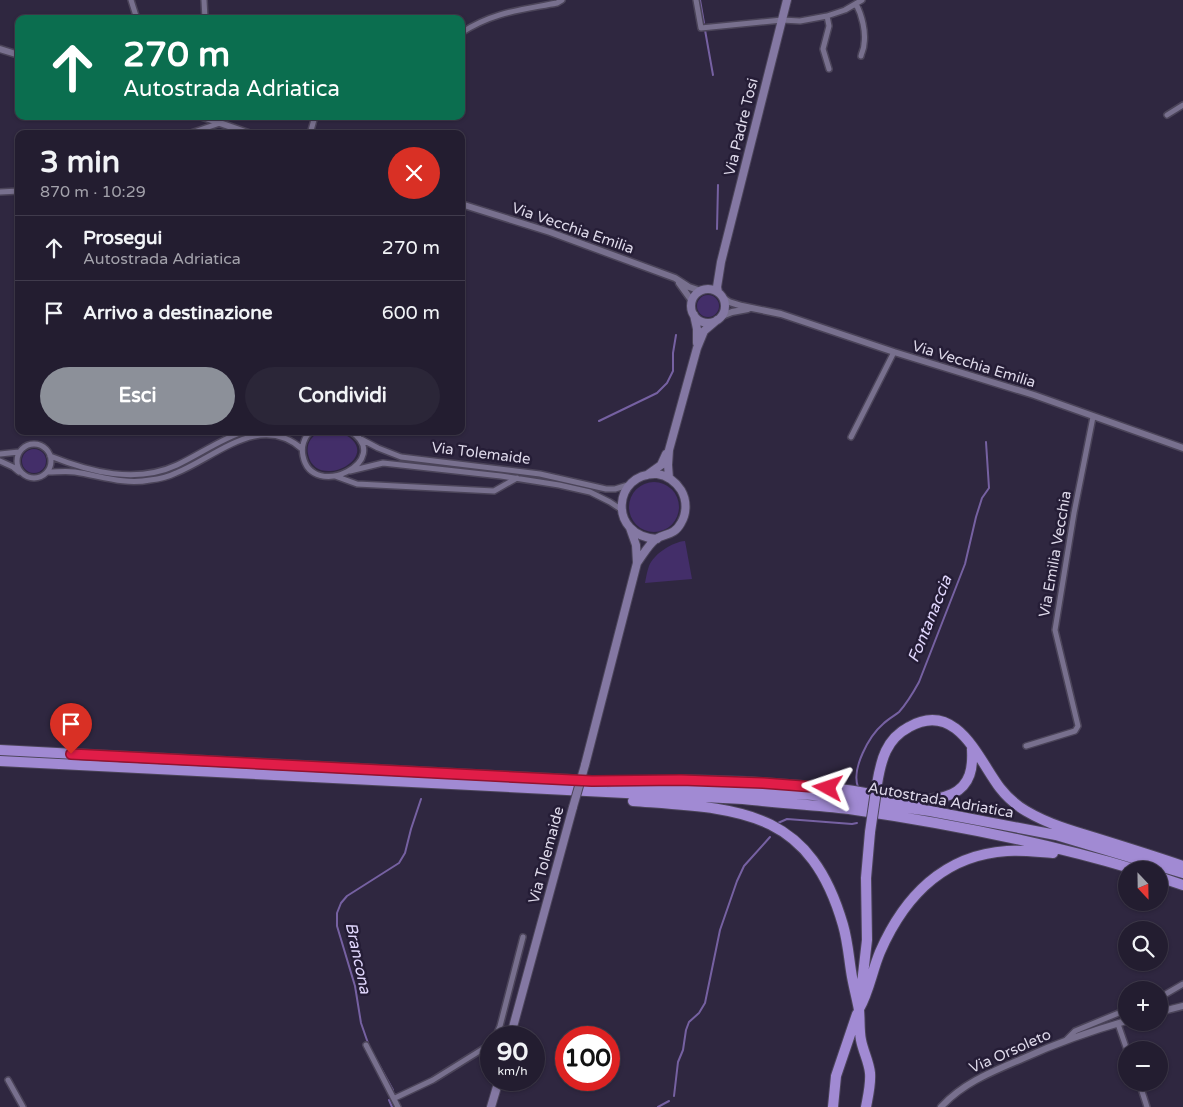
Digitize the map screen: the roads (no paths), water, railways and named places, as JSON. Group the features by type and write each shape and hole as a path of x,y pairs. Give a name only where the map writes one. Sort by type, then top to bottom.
{"highway":[{"path":"859,1009 867,940 866,878 870,832 882,758 888,745 901,732 918,722 940,721 954,726 966,737 972,749 982,759 1006,795 1035,816 1060,827 1183,866"},
{"path":"592,781 681,780 763,783 934,799 953,793 964,784 972,768 972,749"},
{"name":"Autostrada Adriatica","path":"0,750 592,781 813,795 930,811 1056,835 1183,873"},
{"name":"Autostrada Adriatica","path":"0,762 743,799 847,809 944,824 1090,856 1118,864"},
{"path":"504,788 531,793 711,807 749,816 781,829 802,847 832,893 845,933 859,1009 861,1041 870,1074 866,1107"},
{"path":"833,1107 836,1076 879,953 894,922 911,899 944,870 966,860 1000,851 1024,850 1090,856"},
{"path":"1168,879 1183,885"}],"main road":[{"name":"Via Padre Tosi","path":"721,262 787,0"},
{"path":"692,301 696,294 712,281 721,262"},
{"path":"694,315 700,321 706,323 720,318 725,309 717,287 721,262"},
{"path":"703,290 710,289 721,295"},
{"name":"Via Tolemaide","path":"692,301 698,337 697,348"},
{"name":"Via Tolemaide","path":"631,484 661,465 668,450 697,348 704,331 720,318"},
{"name":"Via Tolemaide","path":"637,563 646,549 657,539 675,531 685,515 684,494 678,485 669,478 668,450"},
{"path":"648,475 659,474 669,478"},
{"path":"622,510 625,492 631,484"},
{"name":"Via Tolemaide","path":"513,1026 585,766 637,563 636,545 630,528 624,520 622,510"},
{"path":"630,528 642,536 657,539"},
{"path":"491,1107 495,1091"}],"street":[{"path":"131,0 136,15"},
{"path":"204,0 205,15"},
{"path":"465,30 478,22 504,13 557,3 562,0"},
{"path":"696,0 701,28 782,20 800,21 827,16 862,0"},
{"path":"856,4 860,12 863,30 864,45 861,56"},
{"path":"827,16 829,26 823,50 829,69"},
{"path":"0,49 15,54"},
{"path":"1167,115 1183,104"},
{"path":"211,120 240,130"},
{"path":"200,130 220,123"},
{"path":"0,192 15,191"},
{"name":"Via Vecchia Emilia","path":"465,205 550,232 675,278 689,287 703,290"},
{"path":"675,278 692,301"},
{"name":"Via Vecchia Emilia","path":"721,295 729,302 781,314 894,352 1034,395 1183,448"},
{"path":"720,318 740,310 757,309"},
{"path":"851,437 894,352"},
{"name":"Via Emilia Vecchia","path":"1026,746 1075,731 1078,726 1055,630 1074,513 1093,417"},
{"path":"50,456 77,467 114,474 145,474 174,466 236,435"},
{"path":"0,461 13,467 25,476 34,479 48,472 74,472 130,483 176,474 248,437 265,435 282,437 295,443 302,449"},
{"path":"308,435 302,449 306,465 319,475 335,476 357,484 494,491 517,478"},
{"name":"Via Tolemaide","path":"355,435 389,453 401,456 540,474 615,490 631,484"},
{"path":"350,471 358,464 364,454 363,445 358,435"},
{"path":"21,473 16,463 19,452 22,448 33,444 44,447 50,456 48,472"},
{"path":"0,454 19,452"},
{"name":"Via Tolemaide","path":"335,476 383,463 517,478 590,492 622,510"},
{"path":"500,1026 523,937"},
{"path":"1168,993 1183,984"},
{"path":"1168,1010 1183,1006"},
{"name":"Via Orsoleto","path":"1067,1039 1075,1030 1118,1013"},
{"name":"Via Orsoleto","path":"941,1107 959,1090 987,1073 1067,1039 1118,1024"},
{"path":"366,1045 398,1107"},
{"path":"395,1098 433,1080 480,1051"},
{"path":"8,1080 23,1107"},
{"path":"1141,1091 1147,1107"}],"waterway":[{"name":"Brancona","path":"700,0 704,23"},
{"name":"Brancona","path":"705,30 713,75"},
{"name":"Brancona","path":"717,229 718,185"},
{"name":"Brancona","path":"599,421 657,393 667,383 673,371 676,335"},
{"name":"Fontanaccia","path":"858,787 856,780 857,771 867,744 878,729 902,709 919,682 965,564 976,517 982,498 989,488 986,442"},
{"name":"Brancona","path":"369,1046 361,1023 355,986 337,926 337,913 341,903 347,896 399,863 405,853 421,799"},
{"name":"Fontanaccia","path":"778,823 787,819 857,823"},
{"name":"Fontanaccia","path":"674,1096 678,1062 683,1050 686,1030 689,1022 699,1013 705,1003 720,930 737,881 744,866 770,837"},
{"name":"Brancona","path":"371,1050 393,1090"},
{"name":"Brancona","path":"389,1100 392,1107"},
{"name":"Fontanaccia","path":"658,1107 669,1101"}]}
